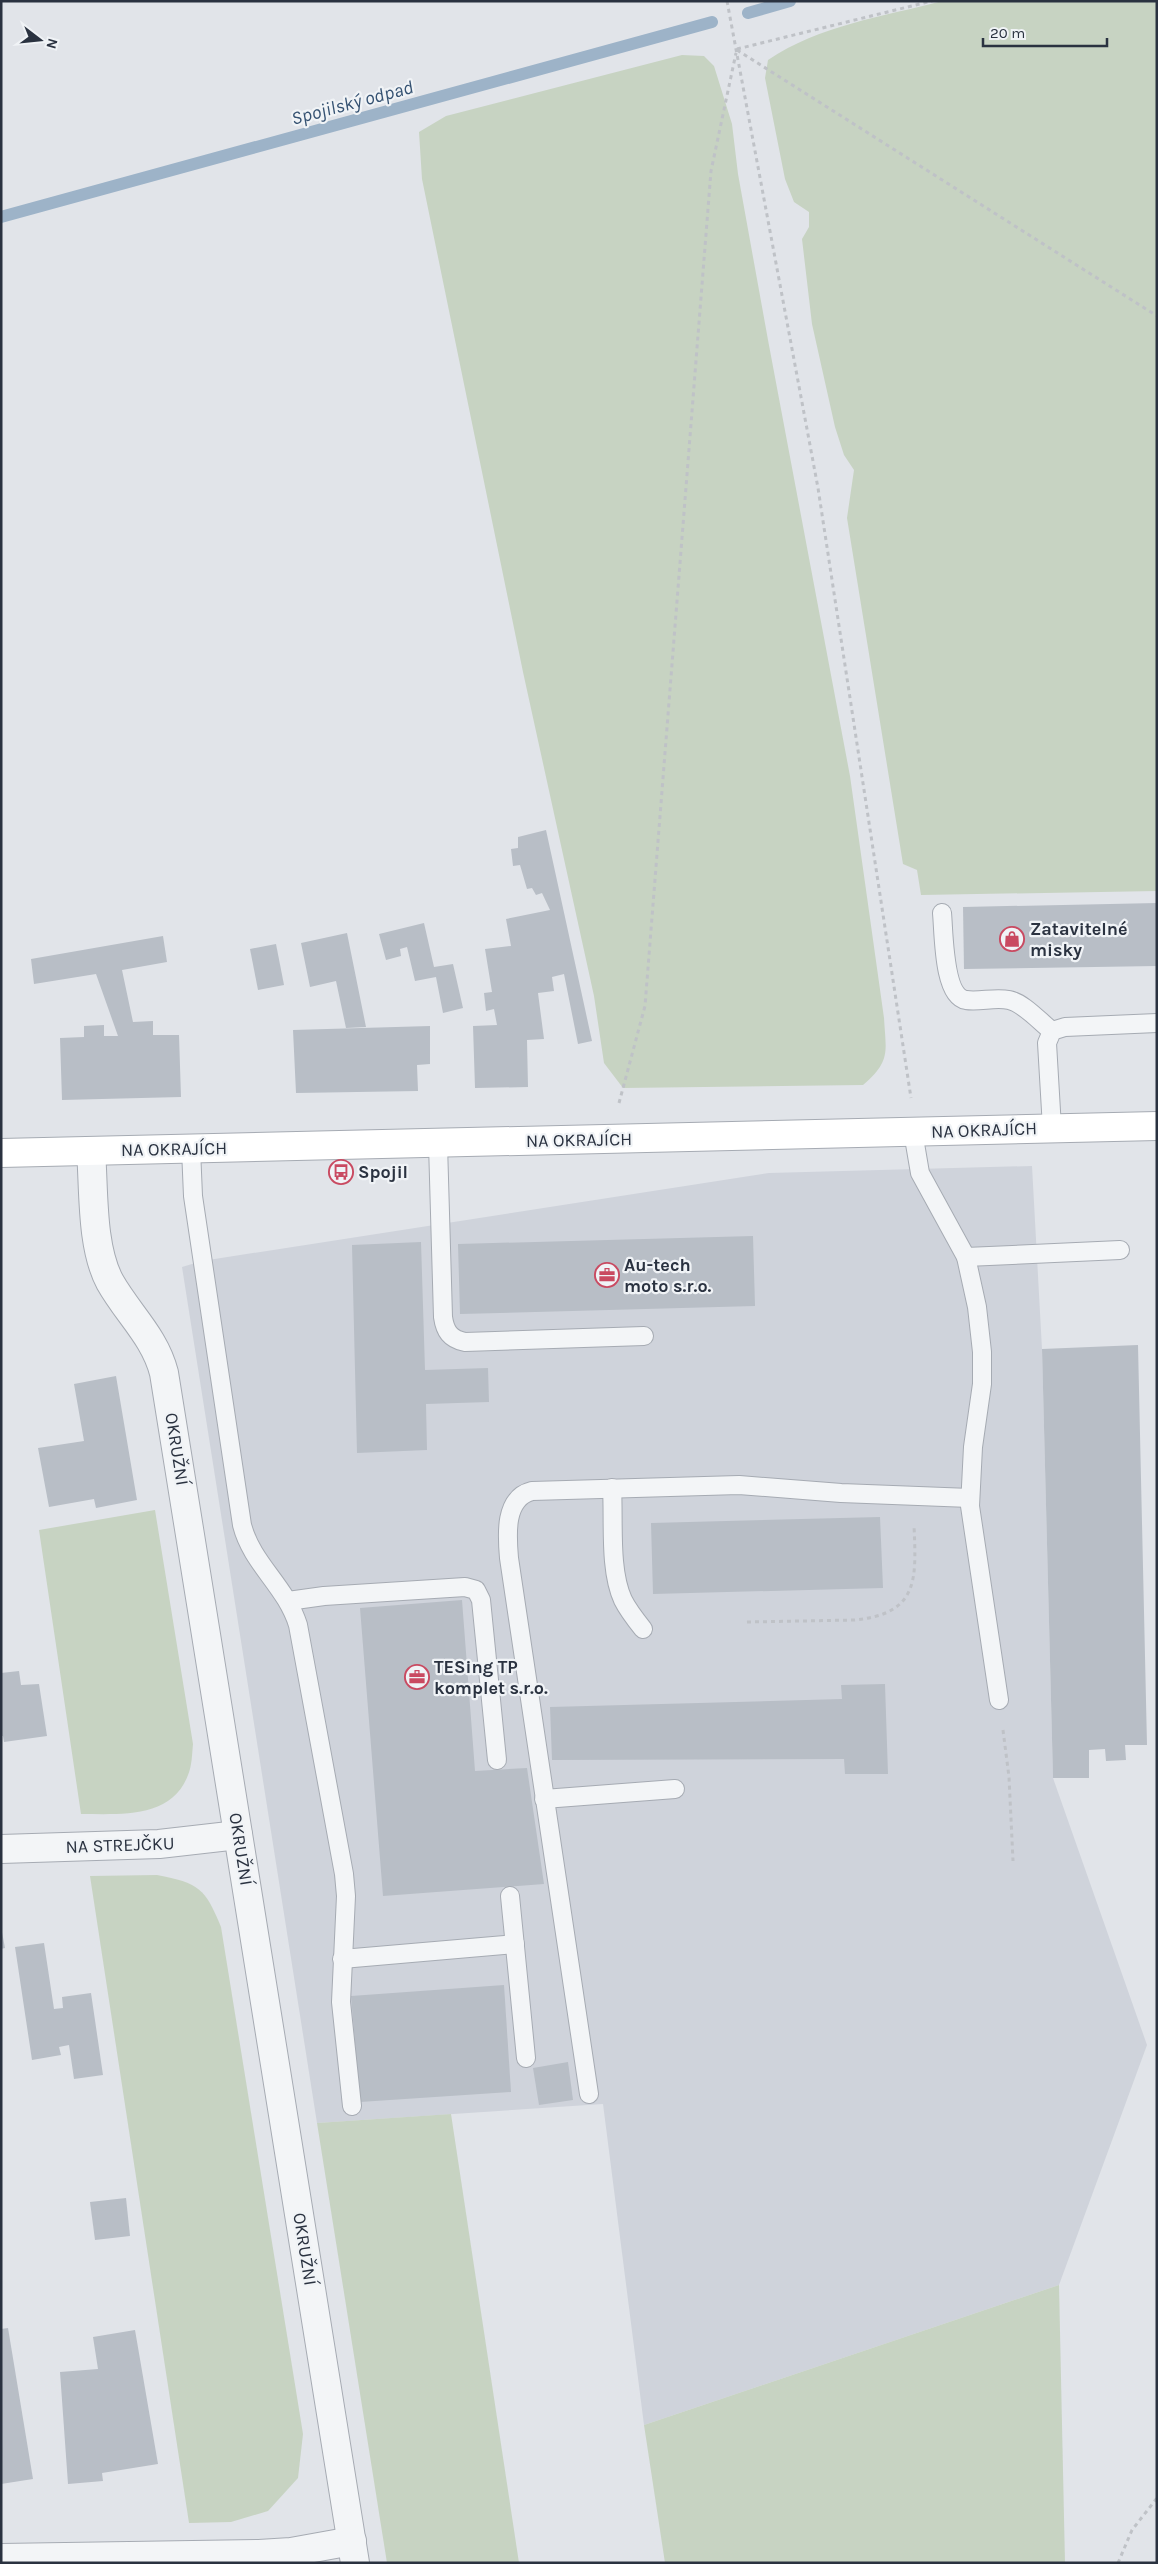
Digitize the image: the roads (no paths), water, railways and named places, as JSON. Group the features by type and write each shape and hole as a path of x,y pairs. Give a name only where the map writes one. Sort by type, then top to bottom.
{"street":[{"name":"NA OKRAJÍCH","path":"1,1153 1157,1126"},
{"name":"OKRUŽNÍ","path":"91,1151 98,1241 103,1265 110,1282 153,1343 160,1356 164,1373 353,2552"},
{"name":"NA STREJČKU","path":"1,1849 159,1844 238,1835"},
{"path":"1,2558 353,2552"}],"lane":[{"path":"942,913 949,981 954,993 965,1000 1002,1000 1014,1002 1052,1031"},
{"path":"1052,1128 1047,1043 1052,1031 1065,1026 1157,1023"},
{"path":"913,1132 920,1173 966,1257 974,1286 982,1352 982,1384 973,1447 970,1498 973,1530 999,1700"},
{"path":"438,1144 443,1317 448,1334 458,1341 465,1342 644,1336"},
{"path":"191,1149 193,1196 242,1525 252,1551 288,1601 298,1625 344,1874 346,1896 341,2002 352,2106"},
{"path":"966,1257 1120,1250"},
{"path":"589,2094 509,1558 507,1528 515,1501 524,1493 612,1488 758,1485 970,1498"},
{"path":"612,1488 618,1586 623,1600 642,1629"},
{"path":"288,1601 324,1596 456,1587 476,1590 481,1600 496,1760"},
{"path":"544,1799 675,1789"},
{"path":"510,1896 526,2058"},
{"path":"342,1959 515,1944"}],"waterway":[{"name":"Spojilský odpad","path":"748,13 790,1"},
{"name":"Spojilský odpad","path":"1,217 712,22"}],"place":[{"name":"Zatavitelné misky","path":"1012,939"},
{"name":"Spojil","path":"341,1172"},
{"name":"Au-tech moto s.r.o.","path":"607,1275"},
{"name":"TESing TP komplet s.r.o.","path":"417,1677"}]}
